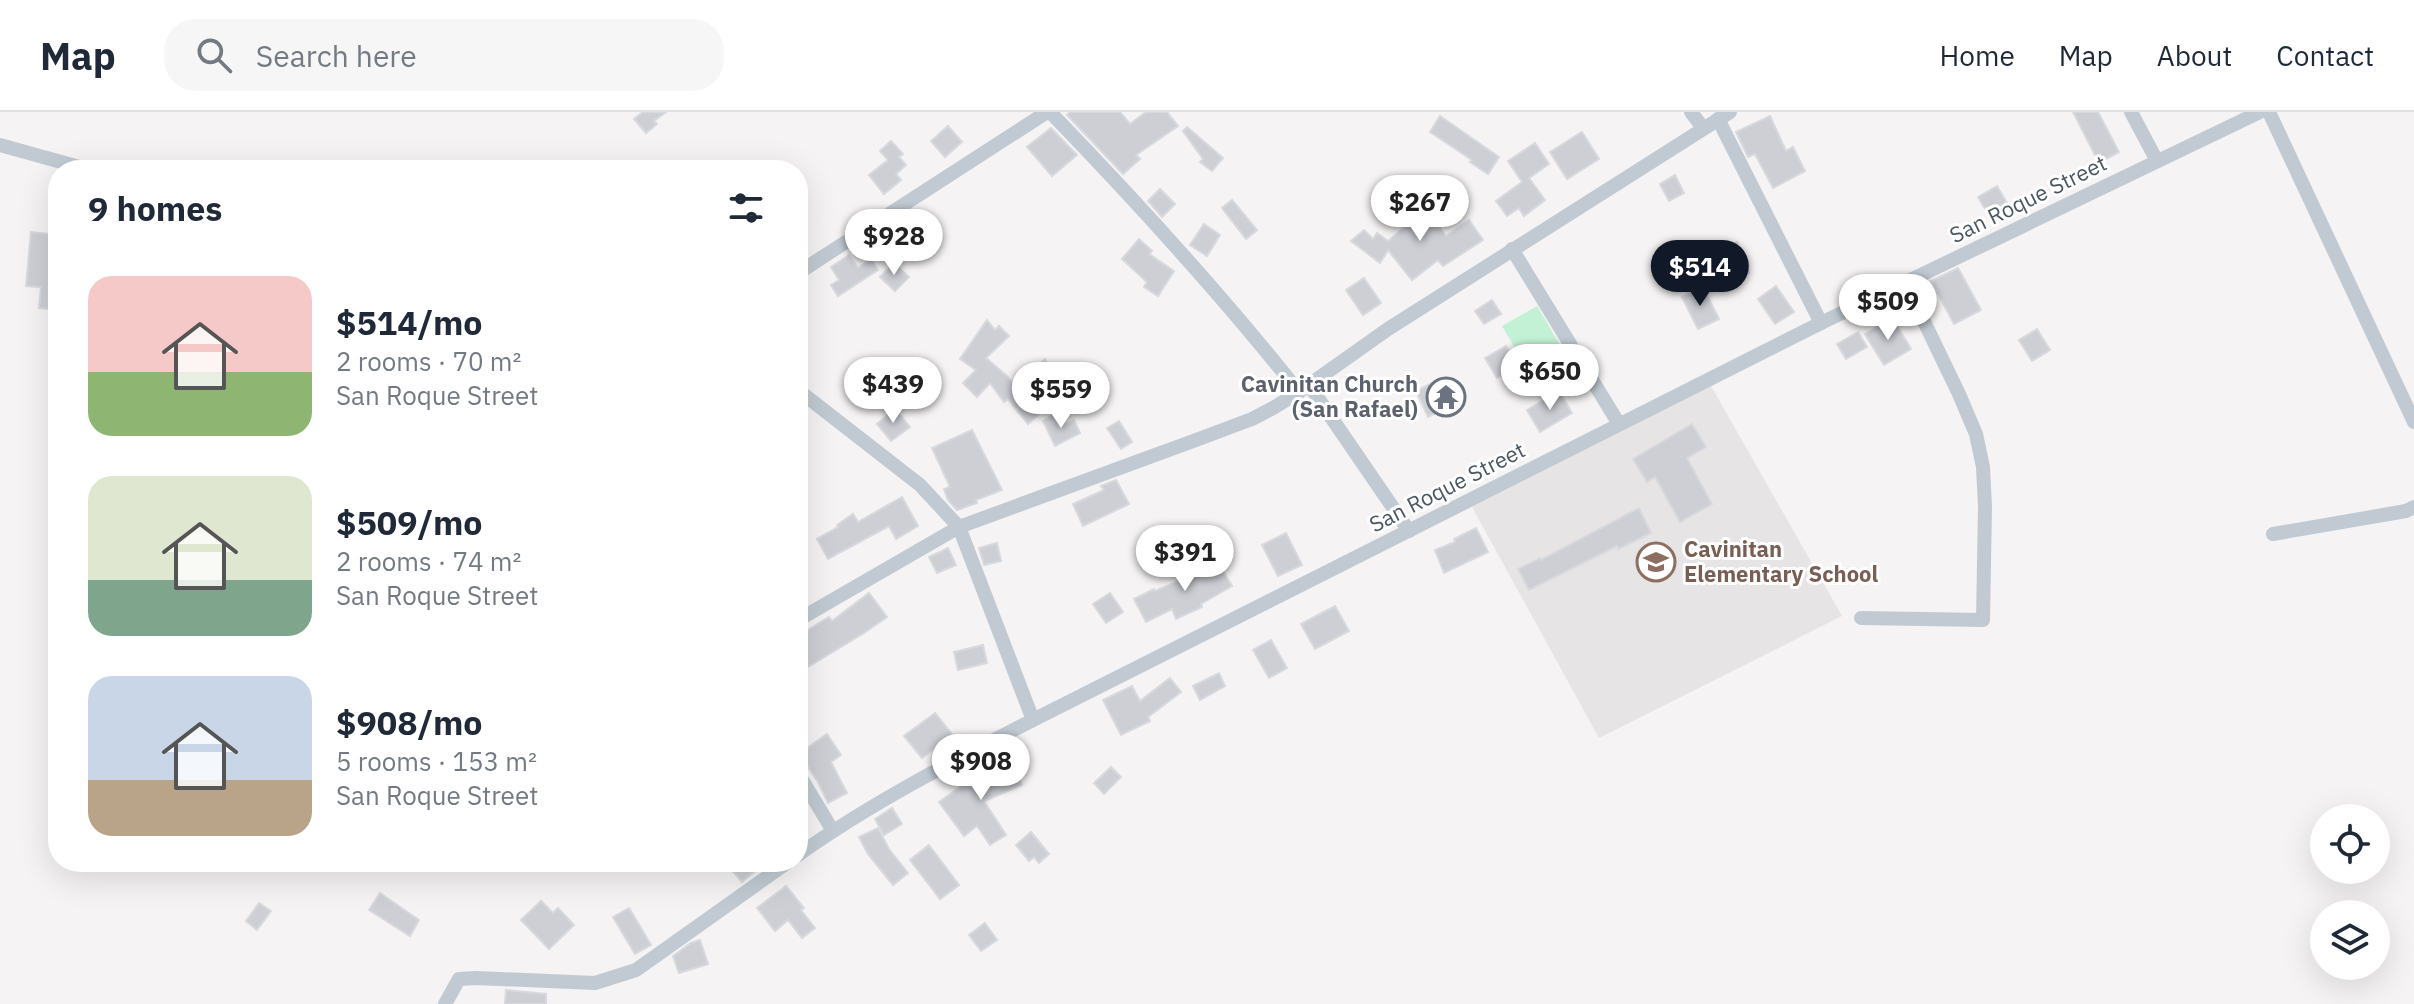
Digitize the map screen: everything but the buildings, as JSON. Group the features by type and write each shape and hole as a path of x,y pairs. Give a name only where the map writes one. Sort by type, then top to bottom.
{"street":[{"path":"808,267 1048,112 1128,192 1304,389 1409,531"},
{"path":"1691,112 1703,128"},
{"path":"2131,112 2157,161"},
{"name":"San Roque Street","path":"808,848 967,754 1033,720 1821,323 2260,112"},
{"path":"2269,112 2414,422"},
{"path":"808,614 959,527 1252,419 1304,389 1388,329 1724,116 1821,323"},
{"path":"0,145 54,160"},
{"path":"1512,249 1619,424"},
{"path":"1861,618 1983,620 1985,507 1983,467 1976,434 1905,282"},
{"path":"808,398 920,485 959,527 1033,720"},
{"path":"2273,534 2406,511 2414,507"},
{"path":"808,790 833,831"},
{"path":"445,1004 459,979 595,983 636,970 774,872"}],"shaded area":[{"name":"Cavinitan Elementary School","path":"1711,386 1842,616 1599,738 1472,507"}],"green space":[{"path":"1537,306 1577,374 1542,394 1502,326"}],"place":[{"name":"Cavinitan Church (San Rafael)","path":"1446,397"},
{"name":"Cavinitan Elementary School","path":"1656,562"}]}
